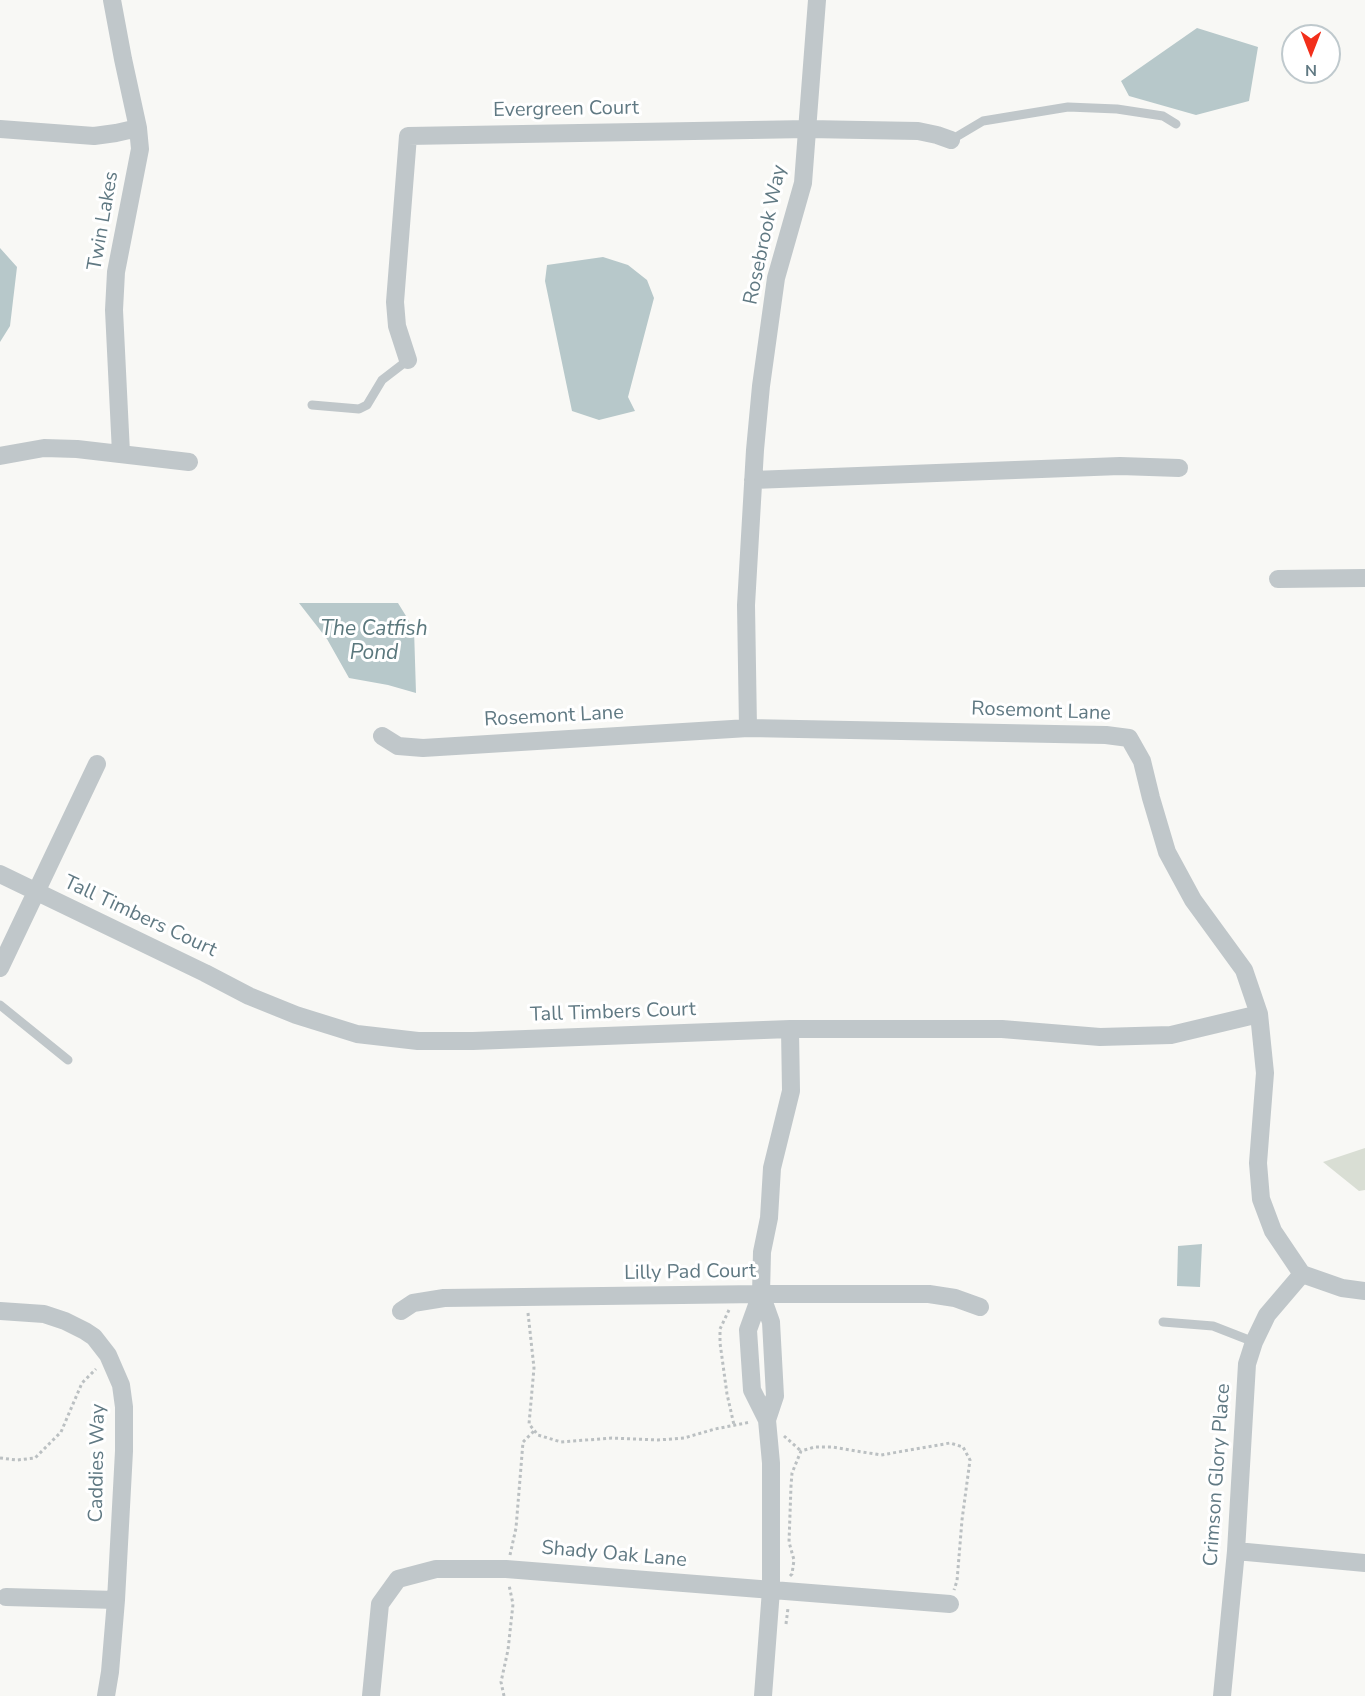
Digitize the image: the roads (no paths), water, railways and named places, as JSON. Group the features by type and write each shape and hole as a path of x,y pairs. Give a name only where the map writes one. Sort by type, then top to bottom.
{"street":[{"name":"Twin Lakes","path":"112,0 138,128 140,149 116,272 114,310 121,453"},
{"name":"Rosebrook Way","path":"748,728 746,605 761,386 776,278 803,183 817,0"},
{"path":"0,129 94,136 138,128"},
{"name":"Evergreen Court","path":"408,360 397,326 395,302 408,136 808,129 918,131 951,140"},
{"path":"0,456 44,448 77,449 189,462"},
{"path":"753,480 1120,466 1179,468"},
{"path":"1278,579 1365,578"},
{"name":"Rosemont Lane","path":"382,736 398,746 423,748 748,728 1106,735 1129,738 1142,761 1167,852 1193,900 1244,970 1259,1014 1265,1073 1258,1163 1261,1199 1273,1231 1302,1274"},
{"path":"0,968 97,764"},
{"name":"Tall Timbers Court","path":"0,874 205,972 249,996 296,1015 357,1034 418,1041 790,1029 1002,1029 1100,1037 1171,1035 1259,1014"},
{"path":"763,1696 771,1590 771,1463 767,1420 775,1396 771,1322 761,1294 762,1252 769,1218 772,1168 791,1091 790,1029"},
{"path":"1302,1274 1342,1288 1365,1291"},
{"name":"Crimson Glory Place","path":"1222,1696 1236,1551 1247,1364 1254,1342 1268,1315 1302,1274"},
{"name":"Lilly Pad Court","path":"401,1311 413,1302 444,1298 761,1294 929,1294 955,1298 980,1307"},
{"name":"Caddies Way","path":"0,1311 44,1314 66,1320 85,1331 102,1346 117,1375 124,1407 124,1451 116,1600 106,1696"},
{"path":"1236,1551 1365,1563"},
{"name":"Shady Oak Lane","path":"370,1696 380,1604 398,1579 436,1569 506,1569 950,1604"},
{"path":"6,1597 116,1600"}],"lane":[{"path":"951,140 983,121 1068,107 1117,109 1163,116 1176,124"},
{"path":"312,405 359,409 367,405 382,380 408,360"},
{"path":"0,1005 68,1060"},
{"path":"1162,1323 1213,1326 1254,1342"}],"water":[{"path":"1197,28 1258,47 1249,101 1196,115 1129,96 1121,81"},
{"path":"0,248 17,267 10,326 0,342"},
{"path":"603,257 628,265 647,280 654,298 628,397 635,411 599,420 572,411 545,281 547,265"},
{"name":"The Catfish Pond","path":"299,603 398,603 414,629 416,693 349,678 327,639"},
{"path":"1202,1244 1200,1287 1177,1286 1178,1246"}]}
